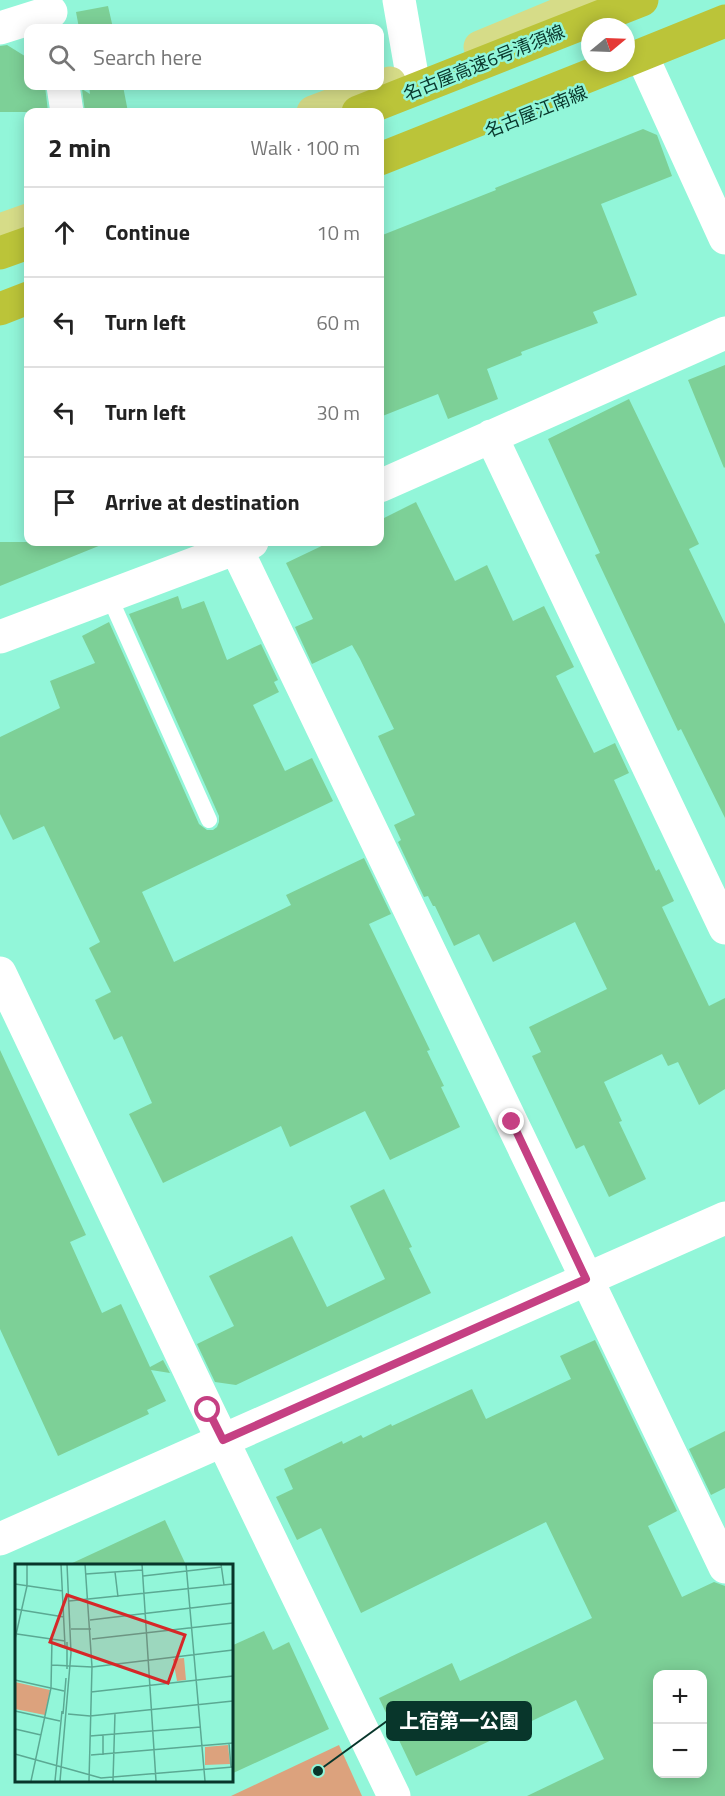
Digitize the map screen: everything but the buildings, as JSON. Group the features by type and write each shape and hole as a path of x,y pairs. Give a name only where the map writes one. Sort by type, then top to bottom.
{"highway":[{"name":"名古屋高速6号清須線","path":"368,108 642,0"},
{"path":"635,62 725,21"},
{"path":"384,157 610,72"},
{"path":"0,253 24,244"},
{"path":"0,309 24,300"}],"main road":[{"path":"384,85 593,0"},
{"name":"名古屋江南線","path":"635,63 725,36"},
{"name":"名古屋江南線","path":"384,172 613,72"},
{"path":"324,108 372,90"},
{"path":"0,230 24,221"},
{"path":"0,325 24,315"}],"street":[{"path":"399,0 412,75"},
{"path":"0,28 51,13"},
{"path":"635,71 725,238"},
{"path":"64,90 66,108"},
{"path":"384,484 725,333"},
{"path":"491,436 725,928"},
{"path":"0,637 241,546"},
{"path":"244,546 586,1279 725,1567"},
{"path":"0,973 394,1796"},
{"path":"0,1539 725,1218"}],"lane":[{"path":"109,596 209,820"}],"shaded area":[{"path":"339,1745 362,1796 231,1796"}],"place":[{"name":"上宿第一公園","path":"318,1771"}],"route":[{"path":"208,1410 223,1440 586,1279 512,1122"}]}
